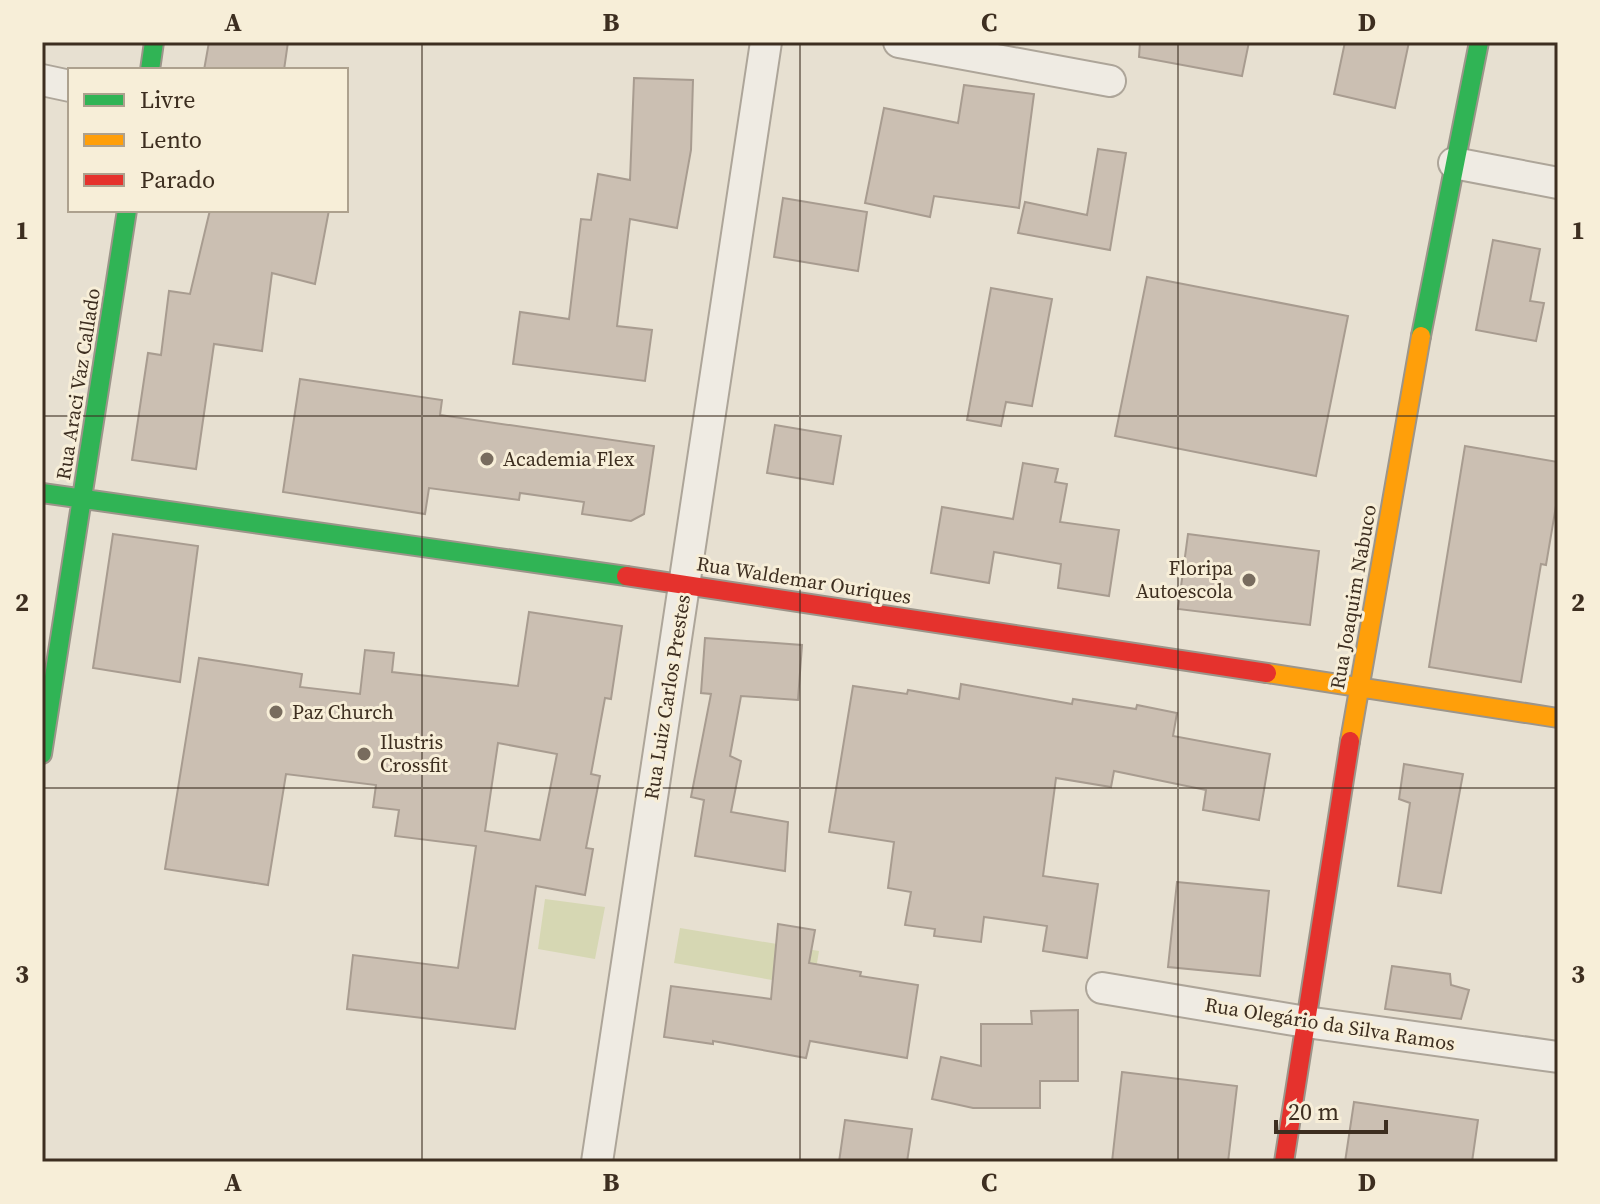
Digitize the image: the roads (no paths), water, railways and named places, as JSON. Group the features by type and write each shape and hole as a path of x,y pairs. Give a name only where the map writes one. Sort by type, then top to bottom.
{"main road":[{"path":"150,68 154,42"},
{"name":"Rua Joaquim Nabuco","path":"1284,1162 1359,687 1454,163 1479,42"},
{"name":"Rua Araci Vaz Callado","path":"42,754 127,212"},
{"name":"Rua Waldemar Ouriques","path":"42,493 684,584 1558,718"}],"street":[{"name":"Rua Luiz Carlos Prestes","path":"597,1162 766,42"},
{"path":"899,42 1110,81"},
{"path":"42,80 68,86"},
{"path":"1454,163 1558,183"},
{"name":"Rua Olegário da Silva Ramos","path":"1102,988 1306,1022 1558,1057"}],"place":[{"name":"Academia Flex","path":"487,459"},
{"name":"Floripa Autoescola","path":"1249,580"},
{"name":"Paz Church","path":"276,712"},
{"name":"Ilustris Crossfit","path":"364,754"}]}
